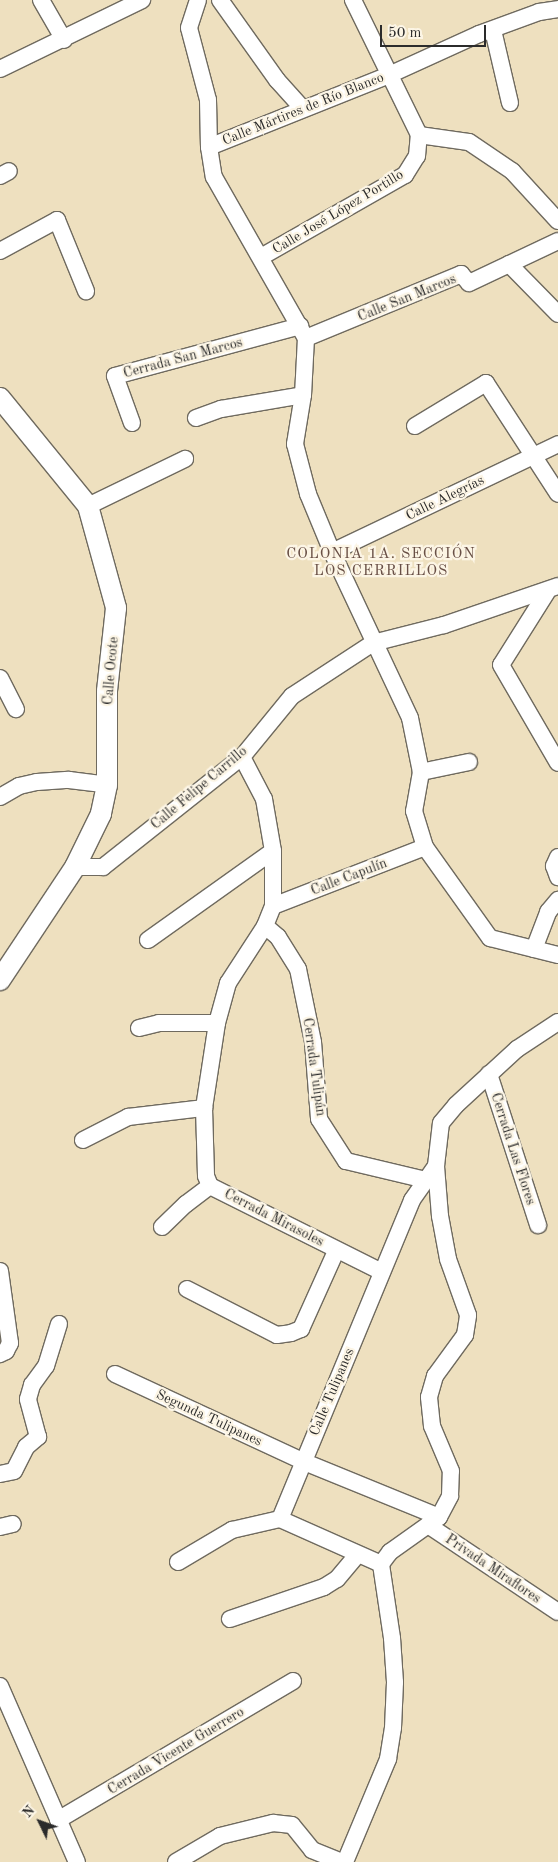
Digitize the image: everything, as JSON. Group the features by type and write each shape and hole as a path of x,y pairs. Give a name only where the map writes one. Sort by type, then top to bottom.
{"street":[{"path":"41,0 64,40"},
{"path":"0,69 64,40 142,0"},
{"path":"198,0 189,28 208,100 208,148"},
{"path":"220,0 277,80 302,108"},
{"path":"353,0 419,135 469,142 512,171 558,221"},
{"name":"Calle Mártires de Río Blanco","path":"303,332 214,177 208,148 302,108 389,75 493,30 536,6 558,9"},
{"path":"493,30 510,103"},
{"name":"Calle José López Portillo","path":"261,257 405,175 417,156 419,135"},
{"path":"0,251 57,220 86,291"},
{"name":"Calle San Marcos","path":"303,332 461,274 469,283 558,241"},
{"path":"509,264 558,314"},
{"path":"303,332 303,395 295,444 308,494 332,552 373,644 393,677 410,718 421,772 414,810 425,847 490,938 558,955"},
{"name":"Cerrada San Marcos","path":"132,423 115,376 303,332"},
{"path":"415,426 486,383 558,494"},
{"path":"196,418 222,409 303,395"},
{"name":"Calle Ocote","path":"0,398 88,506 116,608 106,691 107,785 101,814 75,867 0,980"},
{"name":"Calle Alegrías","path":"332,552 558,444"},
{"path":"88,506 185,459"},
{"path":"553,589 501,665 558,763"},
{"name":"Calle Felipe Carrillo","path":"75,867 103,867 242,757 292,696 373,644 444,625 553,589"},
{"path":"0,678 16,709"},
{"path":"242,757 264,799 273,850 273,906"},
{"path":"421,772 469,762"},
{"path":"0,797 19,786 38,782 69,780 107,785"},
{"name":"Calle Capulín","path":"273,906 425,847"},
{"path":"148,940 273,850"},
{"path":"558,858 554,866 558,877"},
{"path":"534,949 548,912 558,900"},
{"name":"Cerrada Mirasoles","path":"273,906 265,926 228,983 217,1023 204,1108 206,1176 210,1186 270,1214 336,1251 382,1272"},
{"name":"Cerrada Tulipán","path":"265,926 278,937 298,969 313,1042 319,1118 346,1162 426,1180"},
{"path":"139,1028 159,1024 217,1023"},
{"path":"176,1862 220,1836 273,1823 292,1825 312,1850 343,1862 388,1759 393,1728 395,1682 392,1638 381,1564 390,1552 433,1521 450,1496 451,1471 432,1426 429,1397 436,1376 464,1335 468,1315 448,1258 436,1166 441,1122 517,1049 555,1030"},
{"name":"Cerrada Las Flores","path":"489,1074 538,1225"},
{"path":"83,1140 128,1117 204,1108"},
{"name":"Calle Tulipanes","path":"280,1518 302,1461 412,1200 436,1166"},
{"path":"162,1227 186,1204 210,1186"},
{"path":"187,1289 277,1335 291,1333 301,1329 336,1251"},
{"path":"0,1271 10,1343 6,1350 0,1354"},
{"path":"7,1472 26,1448 38,1437 28,1399 32,1385 46,1366 59,1324"},
{"name":"Segunda Tulipanes","path":"115,1374 433,1521"},
{"path":"178,1562 232,1530 280,1518 357,1555 381,1564"},
{"name":"Privada Miraflores","path":"433,1521 558,1612"},
{"path":"230,1620 324,1587 336,1579 357,1555"},
{"name":"Cerrada Vicente Guerrero","path":"58,1820 293,1682"},
{"path":"0,1686 77,1862"}],"district":[{"name":"COLONIA 1A. SECCIÓN LOS CERRILLOS","path":"381,562"}]}
